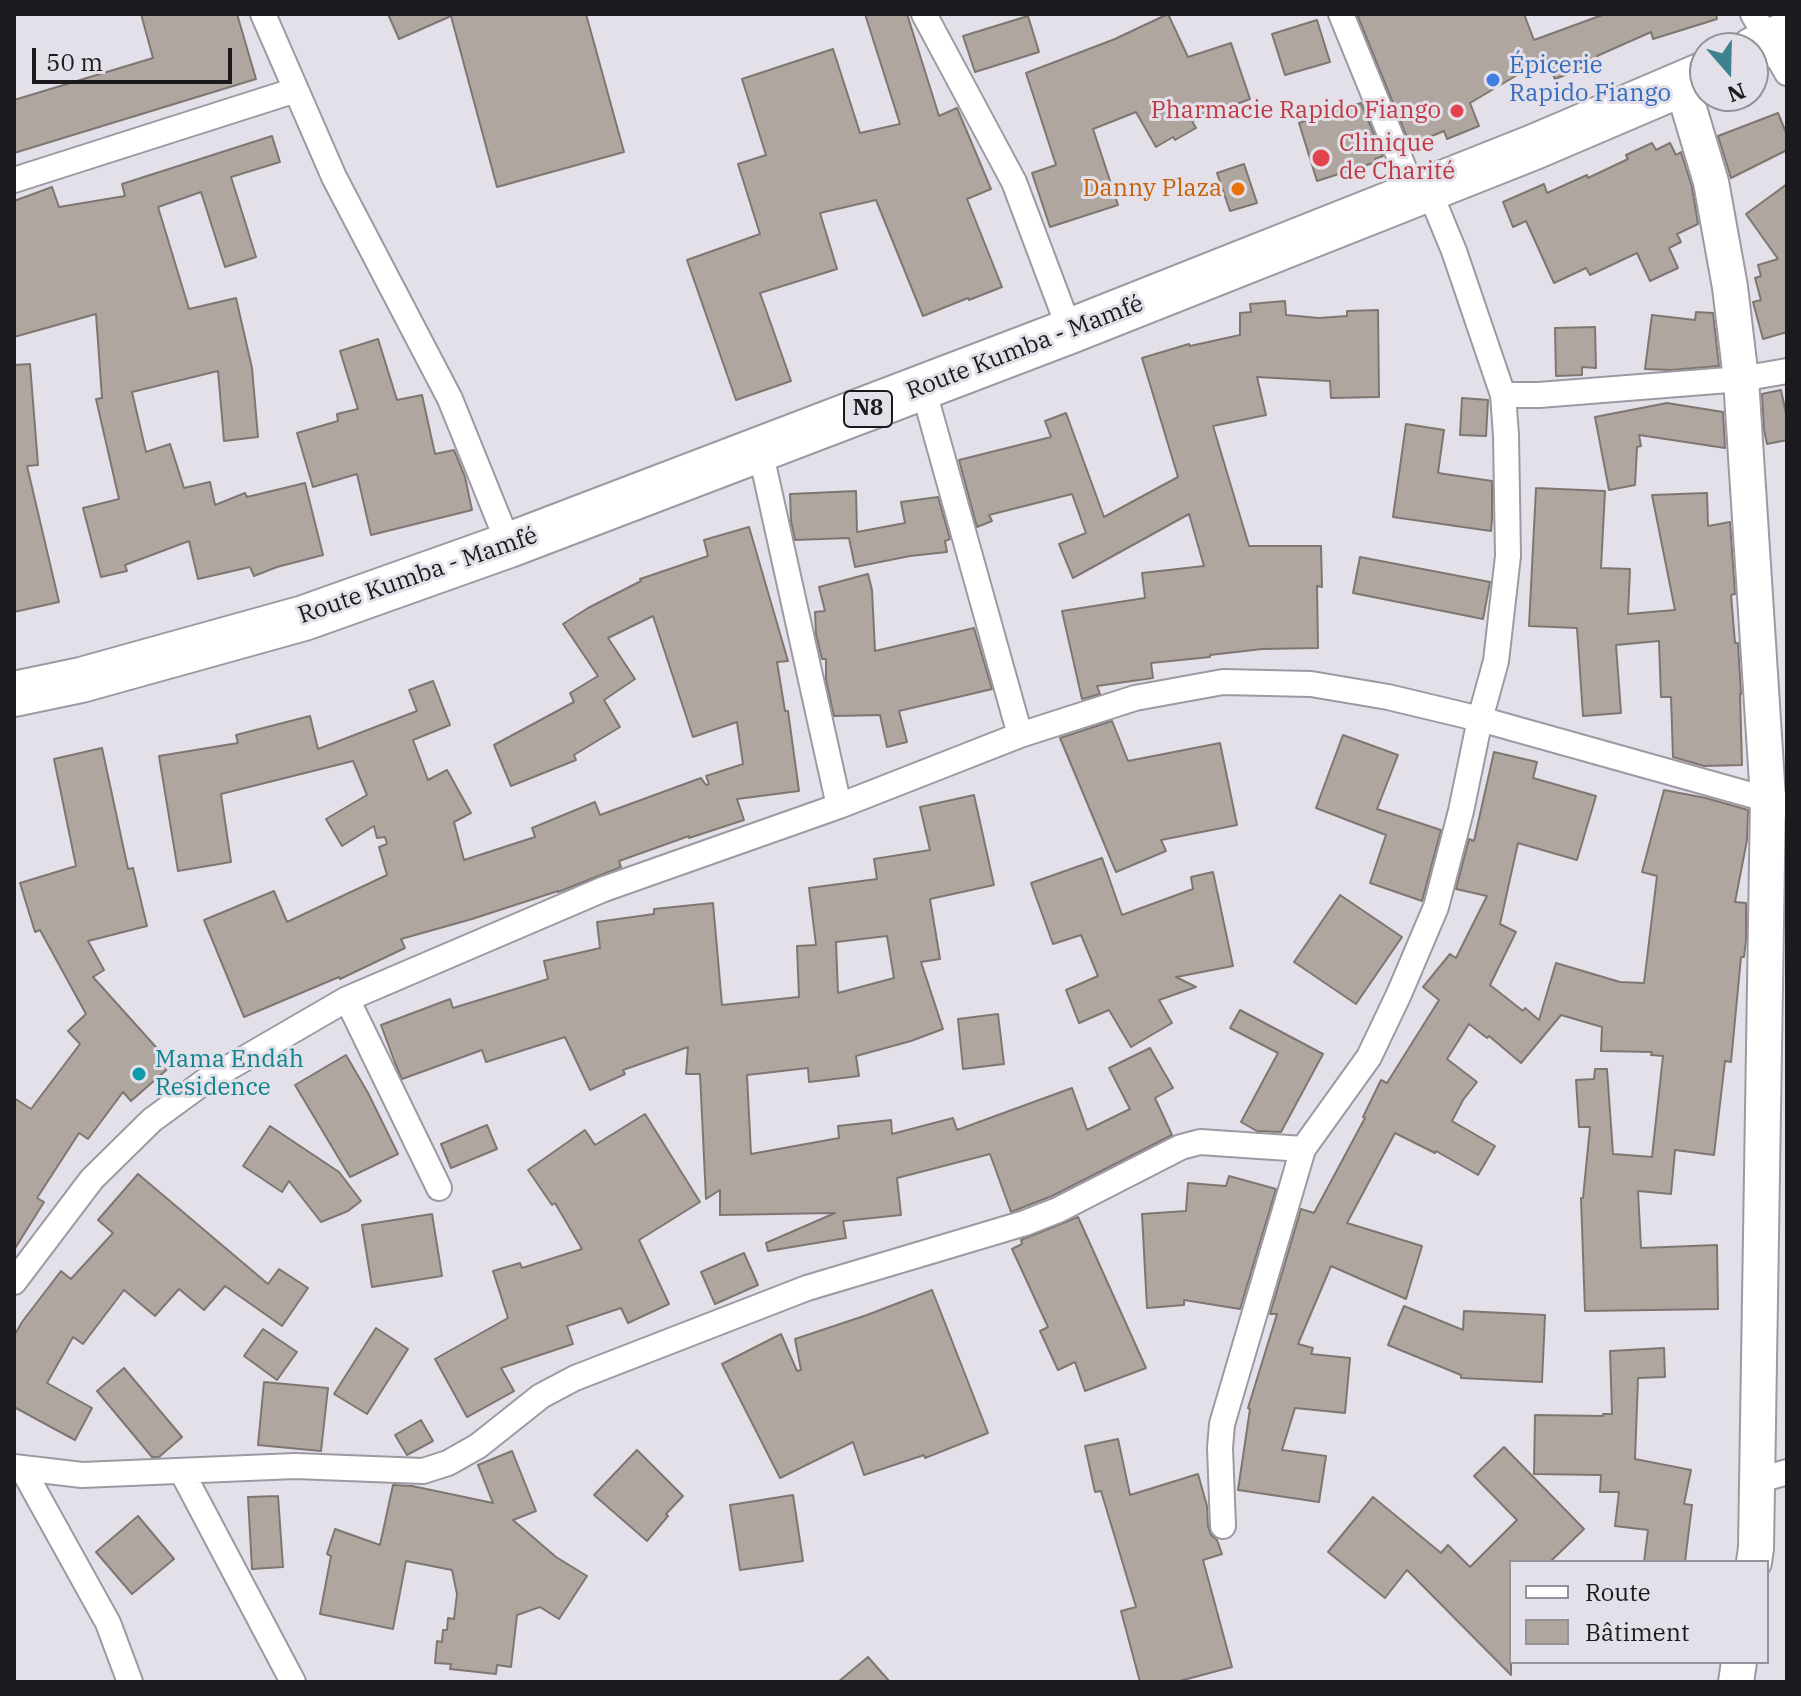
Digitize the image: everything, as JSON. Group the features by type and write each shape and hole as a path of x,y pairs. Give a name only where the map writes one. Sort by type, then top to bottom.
{"highway":[{"name":"Route Kumba - Mamfé","path":"14,694 81,680 304,618 509,545 1070,331 1534,147 1689,81"}],"main road":[{"path":"1699,112 1730,287 1776,741 1772,1476 1754,1560"}],"street":[{"path":"263,14 334,177 450,399 509,545"},
{"path":"924,14 1014,182 1070,331"},
{"path":"1223,1526 1222,1424 1303,1149 1369,1057 1436,907 1496,661 1508,556 1503,395 1454,251 1421,191 1341,14"},
{"path":"14,180 296,90"},
{"path":"1503,395 1539,395 1741,379 1787,371"},
{"path":"923,388 1020,735"},
{"path":"760,450 839,806"},
{"path":"14,1282 92,1179 152,1120 204,1082 347,999 604,889 839,806 1020,735 1135,698 1223,682 1311,684 1388,697 1480,719 1777,802"},
{"path":"347,999 439,1188"},
{"path":"18,1468 82,1475 295,1466 423,1471 448,1463 478,1446 541,1396 575,1378 807,1288 1025,1223 1058,1210 1181,1147 1200,1142 1303,1149"},
{"path":"18,1468 108,1623 130,1682"},
{"path":"182,1472 293,1682"}],"building":[{"path":"141,14 237,14 256,79 14,153 14,100 153,58"},
{"path":"388,14 586,14 624,152 497,187 451,16 399,39"},
{"path":"865,14 907,14 939,116 957,108 991,189 967,199 1002,287 923,316 876,200 820,213 837,269 760,293 791,381 736,400 687,260 760,234 738,164 766,155 742,79 833,49 860,133 900,124"},
{"path":"1168,14 1188,57 1231,43 1250,99 1192,121 1196,128 1156,147 1136,112 1093,129 1118,205 1050,227 1032,173 1056,165 1026,73 1115,39"},
{"path":"1357,14 1524,14 1534,40 1605,14 1716,14 1717,19 1653,39 1651,32 1597,56 1599,62 1555,79 1546,58 1470,103 1479,126 1447,139 1444,131 1410,145"},
{"path":"1028,16 1039,52 975,72 963,36"},
{"path":"1317,20 1330,62 1285,75 1272,34"},
{"path":"1361,103 1383,156 1375,159 1376,162 1317,181 1299,123"},
{"path":"1778,113 1787,135 1787,150 1731,178 1718,136"},
{"path":"272,136 280,162 231,177 256,257 225,267 201,192 158,207 189,309 236,298 252,368 258,437 224,441 218,371 132,392 146,452 170,444 184,488 210,482 215,505 245,493 247,497 305,483 323,555 254,576 250,567 198,579 189,541 125,565 127,571 101,577 83,508 119,499 96,399 102,398 96,314 14,337 14,201 52,187 59,207 125,196 122,184"},
{"path":"1652,143 1656,150 1670,143 1676,155 1681,152 1692,187 1698,224 1677,234 1681,242 1669,248 1678,268 1650,281 1637,253 1590,275 1586,268 1554,283 1526,221 1513,227 1503,202 1544,184 1547,193 1587,175 1588,178 1628,159 1626,155"},
{"path":"1244,164 1257,203 1230,211 1217,173"},
{"path":"1787,184 1787,332 1763,339 1753,302 1761,300 1755,278 1761,276 1758,265 1778,259 1746,214"},
{"path":"1285,301 1286,315 1319,318 1347,316 1347,311 1378,310 1379,397 1331,398 1330,381 1257,377 1266,415 1213,426 1249,546 1321,546 1322,587 1317,586 1318,648 1262,649 1151,663 1153,678 1097,686 1100,694 1082,699 1062,611 1145,598 1142,573 1204,566 1189,514 1073,578 1059,544 1086,533 1072,494 989,515 992,521 977,527 959,460 1051,437 1045,421 1066,413 1104,517 1178,477 1142,358 1189,344 1240,335 1240,313 1251,312 1250,304"},
{"path":"1696,312 1713,313 1719,366 1645,369 1652,315 1695,320"},
{"path":"1595,327 1596,368 1582,367 1582,375 1556,376 1555,328"},
{"path":"378,339 397,400 422,395 435,454 454,450 465,477 472,510 371,535 357,474 313,487 297,433 338,421 337,414 358,409 340,351"},
{"path":"30,364 38,465 27,466 59,602 14,612 14,365"},
{"path":"1781,390 1787,418 1787,440 1767,444 1762,394"},
{"path":"1462,398 1488,400 1486,436 1460,435"},
{"path":"1667,403 1723,412 1725,448 1639,435 1641,446 1637,447 1635,485 1609,490 1595,417"},
{"path":"1406,424 1444,430 1438,473 1492,481 1491,531 1393,517"},
{"path":"1536,488 1605,491 1601,568 1630,569 1628,614 1675,610 1652,495 1707,493 1708,526 1730,522 1735,594 1731,595 1735,643 1738,643 1742,765 1704,766 1673,757 1671,697 1661,697 1659,641 1616,645 1621,713 1583,716 1577,628 1529,626"},
{"path":"856,491 857,532 905,523 901,502 938,497 950,539 945,541 947,552 855,567 849,538 795,540 790,494"},
{"path":"749,527 788,661 777,662 785,711 788,711 799,791 737,799 744,820 619,861 621,867 558,892 401,939 405,948 340,979 244,1017 204,920 274,891 287,922 387,875 379,847 387,844 385,837 377,838 374,826 342,846 326,819 367,795 353,761 221,794 231,862 178,871 159,756 238,743 236,735 310,716 318,749 417,711 409,690 433,681 450,725 413,740 428,780 447,770 471,813 454,822 464,860 535,837 532,828 595,802 600,815 701,778 706,785 709,784 706,776 743,764 737,722 693,737 653,616 608,638 635,679 604,700 620,727 574,755 576,760 511,786 494,745 574,702 570,693 598,676 563,624 640,579 708,556 704,540"},
{"path":"1360,557 1490,582 1483,619 1353,593"},
{"path":"868,574 872,590 875,651 974,628 992,689 899,711 907,742 887,747 880,715 834,716 826,680 826,659 822,659 816,634 815,612 825,611 819,587"},
{"path":"1112,721 1128,761 1220,743 1237,825 1161,840 1166,851 1116,872 1060,738"},
{"path":"1343,735 1398,755 1377,809 1441,830 1422,901 1370,883 1386,835 1316,808"},
{"path":"102,748 128,869 133,868 147,926 88,941 104,970 93,977 172,1065 131,1101 123,1092 88,1139 79,1133 37,1198 44,1202 14,1250 14,1098 31,1109 80,1044 68,1031 86,1014 40,930 35,932 20,883 76,866 54,759"},
{"path":"1494,752 1537,762 1533,778 1596,796 1577,860 1518,843 1500,924 1516,932 1490,985 1539,1020 1556,963 1620,982 1644,983 1657,876 1642,872 1664,790 1748,810 1747,840 1735,902 1746,903 1746,940 1744,957 1741,957 1731,1062 1725,1061 1714,1155 1675,1150 1671,1194 1638,1191 1641,1248 1717,1245 1718,1309 1585,1311 1581,1198 1590,1127 1579,1127 1576,1080 1594,1079 1595,1069 1607,1069 1613,1154 1652,1157 1663,1056 1651,1055 1652,1052 1601,1051 1602,1027 1561,1015 1521,1063 1489,1036 1487,1038 1469,1024 1447,1059 1477,1082 1452,1121 1495,1146 1478,1175 1436,1151 1395,1133 1347,1223 1422,1246 1406,1299 1331,1266 1298,1344 1313,1348 1311,1354 1350,1358 1345,1413 1295,1408 1282,1450 1326,1456 1319,1502 1238,1490 1248,1408 1277,1314 1270,1314 1301,1209 1314,1213 1365,1118 1381,1080 1387,1083 1439,1000 1423,987 1450,954 1456,958 1487,896 1456,889 1469,839 1474,841"},
{"path":"974,795 994,885 930,899 940,959 921,962 943,1029 856,1056 859,1076 809,1082 808,1068 747,1075 751,1154 839,1138 838,1126 891,1120 892,1134 953,1118 957,1130 1072,1088 1087,1130 1130,1109 1109,1068 1150,1048 1173,1088 1155,1098 1172,1135 1052,1196 1011,1212 990,1154 897,1178 901,1215 843,1221 846,1238 768,1251 766,1243 835,1213 720,1215 720,1190 706,1199 700,1074 686,1074 688,1047 623,1070 625,1074 590,1090 565,1037 486,1062 482,1050 402,1079 381,1025 450,999 453,1008 548,979 544,961 600,948 597,922 654,914 654,909 713,903 722,1005 799,997 797,946 816,945 809,888 877,879 874,859 930,850 920,807","holes":["887,936 894,978 838,993 836,942"]},
{"path":"1102,858 1122,915 1193,889 1191,877 1213,872 1233,966 1176,977 1196,987 1159,1000 1172,1023 1131,1047 1109,1010 1079,1023 1066,990 1098,976 1081,935 1053,944 1031,883"},
{"path":"1340,895 1402,937 1356,1004 1294,962"},
{"path":"1240,1010 1323,1054 1281,1132 1257,1131 1241,1122 1278,1053 1230,1028"},
{"path":"998,1014 1004,1064 963,1069 958,1019"},
{"path":"346,1055 398,1154 350,1177 295,1085"},
{"path":"645,1114 700,1202 639,1240 669,1304 628,1323 621,1308 567,1326 573,1344 501,1368 514,1391 467,1417 435,1359 508,1318 493,1271 520,1263 522,1268 582,1249 555,1203 552,1205 528,1170 585,1130 595,1145"},
{"path":"487,1125 497,1149 451,1168 441,1144"},
{"path":"270,1126 339,1172 361,1201 348,1211 321,1222 289,1181 282,1192 243,1166"},
{"path":"138,1174 268,1284 279,1269 308,1288 282,1326 225,1286 204,1310 179,1289 155,1316 124,1290 83,1344 73,1337 47,1383 92,1408 75,1440 14,1407 14,1336 61,1271 71,1279 113,1233 98,1220"},
{"path":"1229,1176 1276,1189 1240,1309 1184,1300 1184,1305 1147,1308 1142,1214 1186,1211 1188,1183 1226,1186"},
{"path":"432,1214 442,1276 372,1287 362,1225"},
{"path":"1078,1217 1146,1368 1085,1391 1075,1362 1058,1370 1040,1331 1048,1327 1012,1249 1022,1244 1021,1240"},
{"path":"744,1253 758,1285 715,1304 701,1272"},
{"path":"932,1290 988,1433 925,1458 924,1455 864,1475 853,1442 780,1478 722,1364 781,1334 797,1371 801,1370 795,1339"},
{"path":"1404,1306 1463,1330 1464,1311 1545,1315 1542,1382 1461,1378 1461,1375 1388,1345"},
{"path":"376,1328 408,1349 367,1414 334,1394"},
{"path":"263,1329 297,1352 277,1380 244,1356"},
{"path":"1664,1348 1665,1377 1638,1378 1635,1459 1691,1470 1684,1504 1692,1505 1685,1560 1644,1560 1648,1530 1615,1526 1619,1492 1600,1492 1601,1475 1534,1474 1535,1415 1612,1414 1610,1351"},
{"path":"124,1368 182,1437 159,1457 152,1457 97,1391"},
{"path":"264,1382 328,1388 321,1451 258,1445"},
{"path":"421,1420 433,1441 407,1455 395,1435"},
{"path":"1118,1439 1130,1495 1198,1474 1207,1506 1208,1527 1222,1554 1203,1560 1232,1667 1176,1682 1140,1682 1121,1611 1136,1607 1101,1491 1095,1492 1085,1446"},
{"path":"1504,1447 1584,1529 1552,1560 1509,1560 1511,1675 1407,1570 1385,1598 1328,1552 1373,1497 1441,1553 1448,1545 1470,1567 1517,1520 1474,1476"},
{"path":"637,1450 683,1496 647,1541 594,1495"},
{"path":"512,1451 536,1511 513,1520 556,1557 587,1576 559,1619 540,1607 517,1615 511,1667 497,1665 496,1674 450,1669 451,1664 435,1663 437,1641 442,1642 448,1618 454,1619 457,1594 452,1570 406,1561 393,1629 320,1614 331,1556 327,1554 335,1529 380,1545 393,1485 493,1503 478,1465"},
{"path":"793,1495 803,1561 740,1570 730,1505"},
{"path":"278,1496 283,1567 252,1569 248,1497"},
{"path":"138,1516 174,1559 132,1594 96,1552"},
{"path":"868,1657 890,1682 838,1682"}],"place":[{"name":"Épicerie Rapido Fiango","path":"1493,80"},
{"name":"Pharmacie Rapido Fiango","path":"1457,111"},
{"name":"Clinique de Charité","path":"1321,158"},
{"name":"Danny Plaza","path":"1238,189"},
{"name":"Mama Endah Residence","path":"139,1074"}]}
